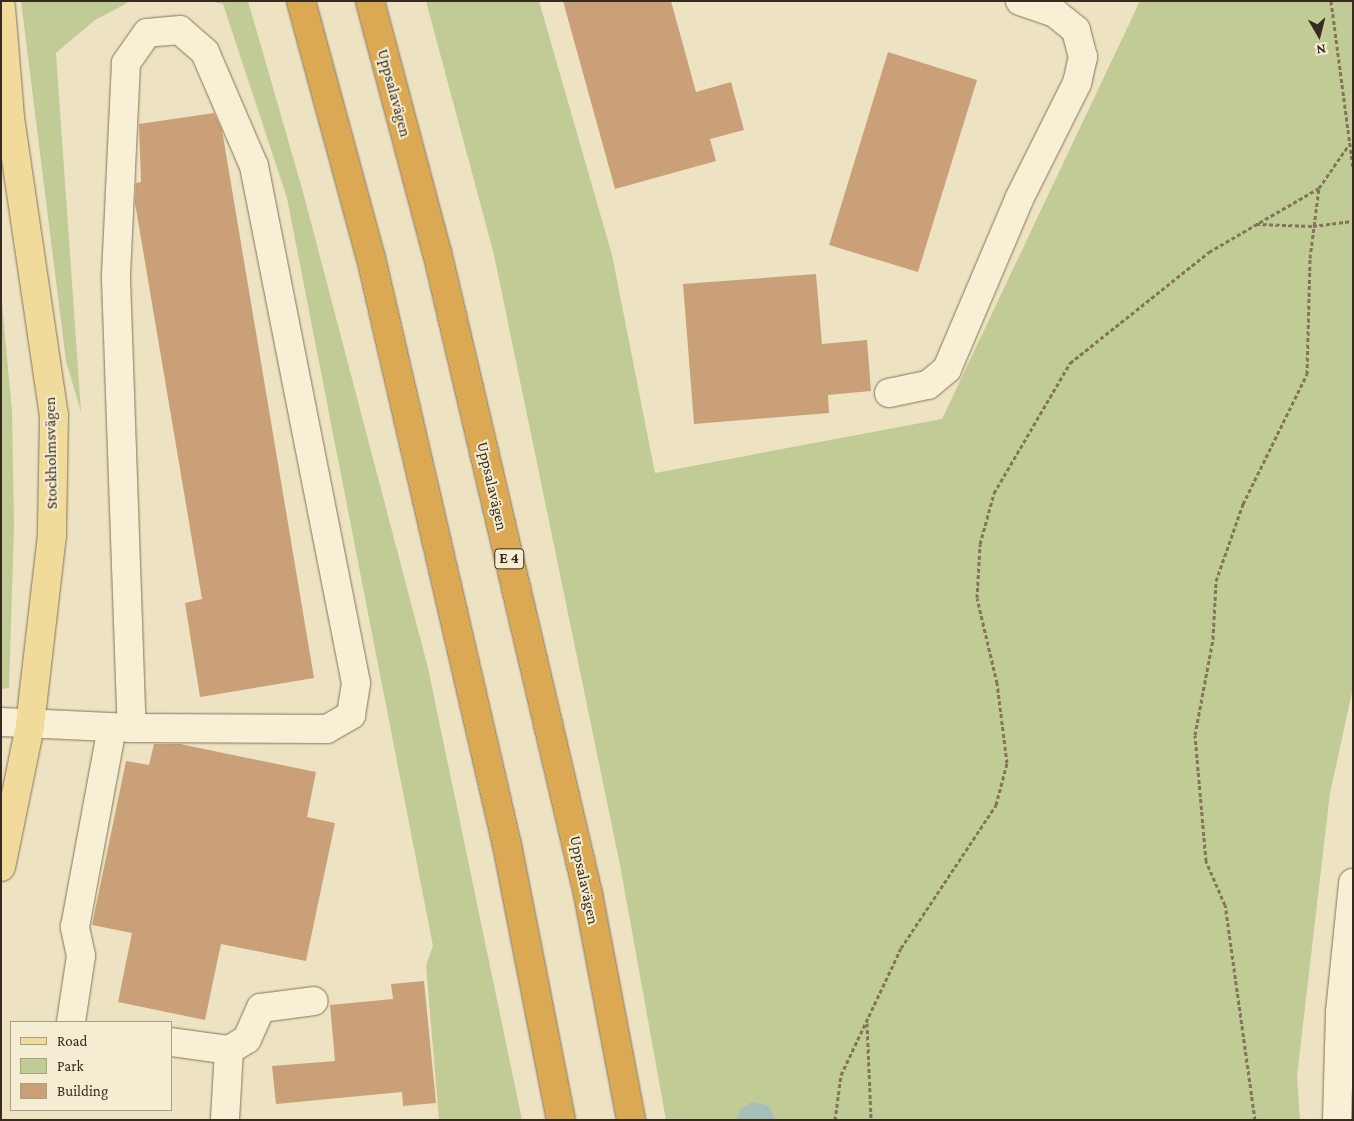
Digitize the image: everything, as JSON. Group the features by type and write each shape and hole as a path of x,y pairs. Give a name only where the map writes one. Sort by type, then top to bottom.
{"highway":[{"path":"301,1 373,268 507,845 561,1120"},
{"name":"Uppsalavägen","path":"370,1 437,252 586,884 631,1120"}],"main road":[{"name":"Stockholmsvägen","path":"1,8 10,118 54,415 52,535 30,726 1,867"}],"street":[{"path":"889,392 928,385 948,370 1020,199 1077,83 1083,57 1076,30 1055,13 1020,1"},
{"path":"1,722 30,726 122,728 327,729 351,715 356,683 254,166 205,52 180,30 147,33 126,63 116,279 122,728 75,927 82,956 71,1021"},
{"path":"1337,1120 1340,1012 1353,883"},
{"path":"172,1042 229,1050 247,1039 262,1008 314,1001"},
{"path":"224,1120 229,1050"}],"path":[{"path":"1331,1 1348,146 1353,168"},
{"path":"834,1120 841,1075 901,948 996,805 1007,763 997,684 977,598 980,544 994,492 1070,363 1209,252 1319,188 1348,146"},
{"path":"1255,1120 1225,905 1206,861 1195,735 1213,639 1216,581 1244,504 1306,374 1313,226 1319,188"},
{"path":"1256,224 1313,226 1353,221"},
{"path":"867,1022 870,1120"}],"green space":[{"path":"21,1 131,1 95,20 56,53 81,412 66,361"},
{"path":"208,1 248,1 303,192 428,668 522,1120 439,1120 426,965 433,946 287,198 223,4"},
{"path":"426,1 539,1 612,255 655,473 942,419 1140,1 1353,1 1353,688 1330,793 1297,1076 1300,1120 666,1120 620,865 494,255"},
{"path":"1,292 12,412 14,526 9,688 1,689"}],"water":[{"path":"752,1102 769,1106 775,1120 737,1120 740,1109"}],"building":[{"path":"563,1 671,1 696,92 731,82 744,130 710,139 716,161 615,189"},
{"path":"888,52 977,80 918,272 829,245"},
{"path":"214,113 222,130 314,678 200,697 185,603 202,599 135,203 136,183 141,182 139,124"},
{"path":"816,274 822,344 867,340 871,391 828,395 829,413 694,424 683,284"},
{"path":"154,744 180,744 316,772 307,817 335,823 306,961 221,944 205,1020 118,1002 132,933 92,925 126,761 149,765"},
{"path":"424,981 436,1103 403,1106 402,1092 276,1104 272,1066 335,1061 330,1005 393,999 391,984"}]}
